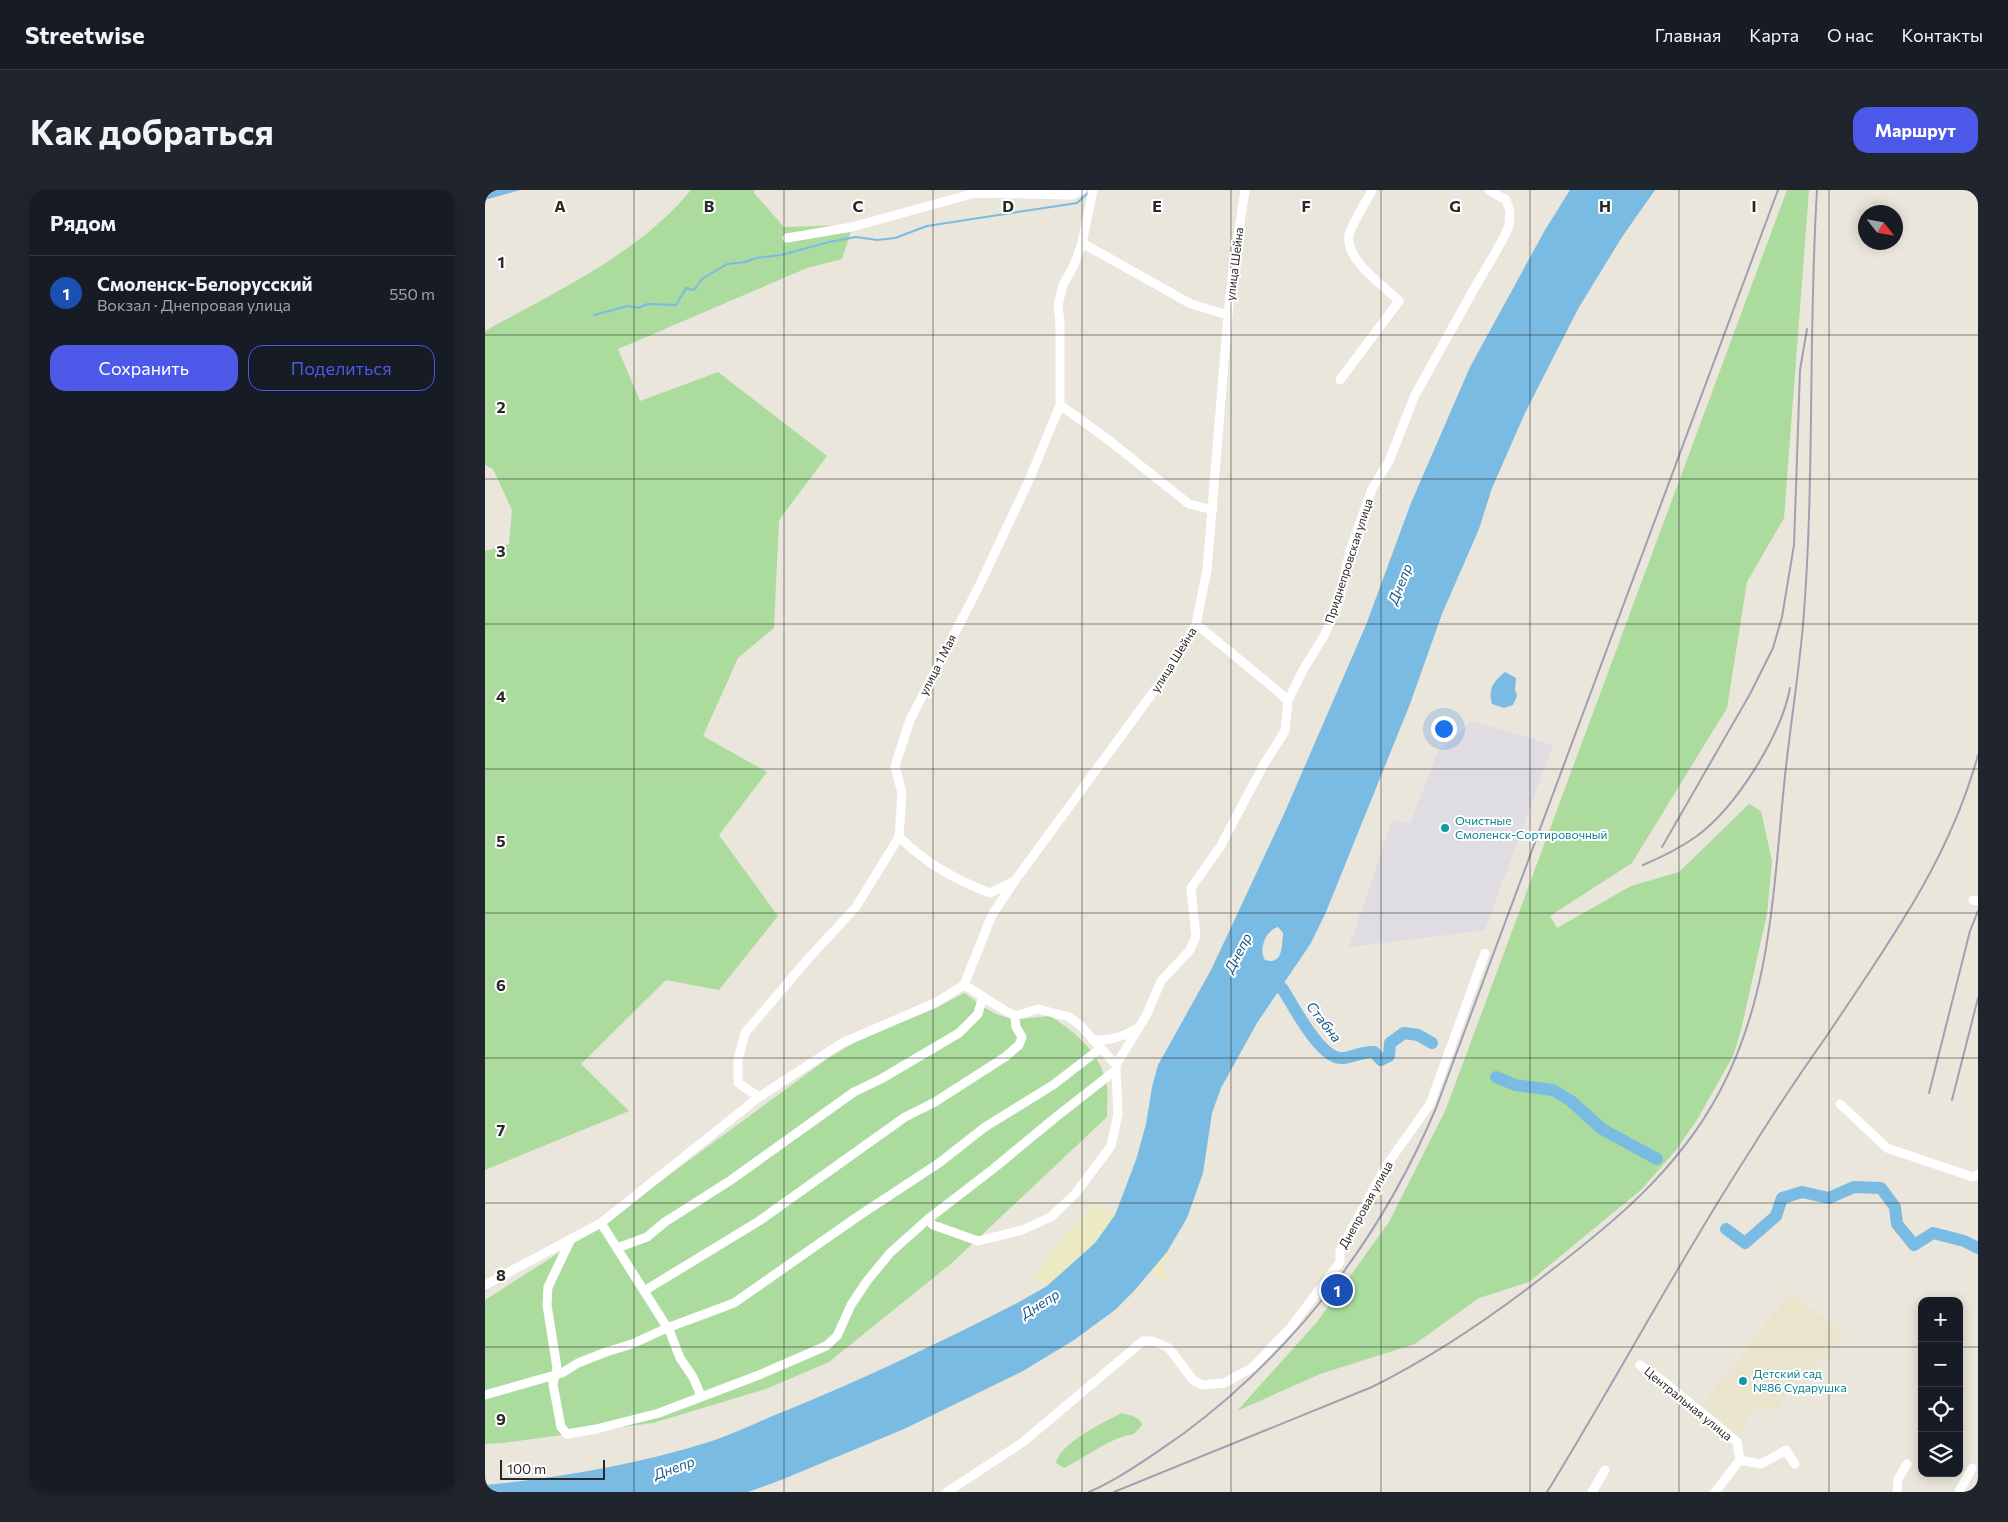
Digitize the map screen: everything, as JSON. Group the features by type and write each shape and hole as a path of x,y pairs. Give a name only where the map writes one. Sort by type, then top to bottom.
{"street":[{"path":"787,238 852,226 973,192 1072,195 1082,190"},
{"name":"улица 1 Мая","path":"759,1097 738,1083 738,1060 745,1033 807,960 856,907 899,837 901,792 895,766 910,720 981,582 1030,478 1060,405 1060,323 1058,305 1063,285 1074,265 1082,243 1093,190"},
{"name":"улица Шейна","path":"964,985 992,916 1016,880 1168,672 1196,624 1207,570 1228,314 1245,190"},
{"path":"1340,380 1399,301 1375,280 1352,254 1349,235 1372,190"},
{"name":"Приднепровская улица","path":"1116,1068 1146,1016 1161,981 1190,950 1196,936 1191,888 1220,847 1263,766 1285,731 1288,702 1303,670 1324,636 1335,610 1350,550 1372,489 1389,461 1415,395 1470,296 1503,242 1509,226 1510,210 1506,200 1489,190"},
{"path":"1082,243 1191,304 1228,314"},
{"path":"1060,405 1106,438 1189,504 1213,510"},
{"path":"1196,624 1280,693 1288,702"},
{"path":"899,837 919,856 959,881 990,893 1016,880"},
{"name":"Днепровая улица","path":"947,1492 1023,1442 1143,1342 1153,1341 1169,1348 1193,1380 1202,1385 1224,1383 1252,1368 1291,1327 1340,1262 1340,1251 1369,1195 1386,1166 1430,1104 1485,952"},
{"path":"485,1285 601,1223 759,1097 842,1043 935,1003 964,985 997,1007 1015,1016 1038,1009 1069,1017 1101,1048 1116,1068 1118,1114 1111,1146 1075,1194 1051,1217 1023,1230 978,1241 933,1225 929,1218"},
{"path":"617,1248 647,1237 665,1222 731,1180 839,1102 959,1033 978,1014 983,996"},
{"path":"643,1291 759,1221 905,1117 935,1102 1005,1058 1019,1045 1022,1037 1016,1027 1015,1016"},
{"path":"1093,1040 1110,1040 1123,1037 1138,1028"},
{"path":"485,1395 556,1375 578,1363 632,1344 667,1328 734,1303 857,1217 939,1163 985,1126 1053,1085 1101,1048"},
{"path":"571,1239 547,1286 547,1305 557,1368 553,1384 561,1427 567,1434 596,1429 659,1413 759,1375 825,1346 837,1336 851,1305 867,1281 890,1253 929,1218 1116,1068"},
{"path":"1840,1104 1887,1148 1973,1178 1978,1174"},
{"path":"601,1223 667,1328 680,1358 693,1377 701,1396"},
{"name":"Центральная улица","path":"1641,1365 1737,1442 1740,1460"},
{"path":"1715,1492 1740,1460 1761,1464 1787,1450 1795,1464"},
{"path":"1897,1492 1898,1480 1907,1464"},
{"path":"1959,1492 1972,1468"},
{"path":"1592,1492 1605,1470"}],"shaded area":[{"path":"1472,721 1553,745 1485,930 1349,947 1392,820 1410,824 1438,751"},
{"path":"1791,1292 1845,1335 1805,1375 1775,1410 1755,1408 1745,1421 1746,1428 1741,1435 1703,1404"}],"green space":[{"path":"691,190 755,190 754,193 784,227 853,225 842,259 807,268 618,349 640,401 718,372 827,456 779,520 774,628 738,658 703,736 767,772 719,835 778,916 719,990 666,980 581,1064 629,1111 485,1170 485,551 509,544 512,510 493,469 485,465 485,331 595,270 622,252 670,213"},
{"path":"1787,190 1809,190 1784,518 1747,582 1727,708 1632,863 1550,916 1557,928 1631,886 1679,872 1749,804 1761,811 1772,861 1767,914 1741,1030 1733,1056 1697,1120 1676,1150 1642,1189 1529,1282 1479,1298 1415,1344 1320,1374 1237,1411 1317,1322 1389,1222 1446,1109"},
{"path":"964,993 997,1014 1013,1018 1050,1016 1068,1028 1090,1050 1101,1068 1107,1087 1107,1117 953,1262 829,1362 766,1389 653,1423 485,1444 485,1300 593,1231 827,1059 860,1039 936,1008"},
{"path":"1122,1413 1134,1417 1141,1422 1142,1425 1134,1434 1115,1439 1064,1468 1056,1463 1059,1455 1074,1441"}],"sand":[{"path":"1094,1204 1115,1215 1095,1243 1047,1286 1034,1279 1061,1240"},
{"path":"1167,1252 1171,1257 1163,1264 1167,1276 1163,1281 1152,1270"}],"water":[{"path":"485,190 520,190 485,200"},
{"name":"Днепр","path":"1570,190 1655,190 1622,237 1578,309 1525,413 1492,488 1479,529 1442,614 1410,704 1326,912 1311,943 1257,1023 1221,1088 1212,1113 1203,1173 1187,1218 1167,1252 1115,1310 1074,1340 1023,1371 904,1429 748,1492 485,1492 485,1485 600,1469 656,1457 736,1432 868,1376 1019,1302 1047,1286 1095,1243 1115,1215 1136,1160 1146,1124 1158,1065 1211,970 1284,814 1366,625 1411,503 1470,367 1545,230","holes":["1278,927 1283,933 1282,948 1278,957 1271,961 1265,960 1262,951 1267,936"]},
{"path":"1505,672 1516,678 1515,690 1517,696 1513,705 1504,708 1492,704 1491,690 1497,679"}],"waterway":[{"path":"594,315 628,306 638,308 648,304 676,305 686,288 694,290 702,279 727,264 781,255 856,237 877,240 895,238 927,226 1077,203 1088,193"},
{"name":"Стабна","path":"1265,987 1282,988 1317,1042 1335,1057 1343,1058 1366,1052 1374,1052 1381,1060 1389,1056 1390,1043 1404,1033 1418,1035 1432,1043"},
{"name":"Стабна","path":"1496,1077 1515,1085 1553,1090 1571,1101 1602,1129 1657,1159"},
{"name":"Стабна","path":"1726,1229 1745,1243 1776,1216 1782,1198 1802,1192 1829,1198 1854,1187 1881,1188 1895,1207 1897,1224 1914,1245 1933,1233 1964,1241 1978,1248"}],"railway":[{"path":"1089,1492 1125,1473 1183,1434 1224,1401 1262,1366 1298,1328 1362,1246 1414,1156 1436,1108 1778,190"},
{"path":"1114,1492 1372,1387 1459,1337 1500,1309 1592,1239 1641,1195 1684,1147 1720,1091 1736,1056 1749,1020 1759,984 1766,947 1772,910 1785,775 1801,646 1809,516 1814,244 1817,190"},
{"path":"1662,847 1750,694 1773,648 1782,617 1794,545 1800,370 1807,329"},
{"path":"1643,865 1671,852 1697,836 1727,807 1755,769 1767,748 1785,707 1790,688"},
{"path":"1547,1492 1719,1200 1915,900 1951,831 1966,794 1978,755"},
{"path":"1929,1093 1970,931 1978,911"},
{"path":"1952,1100 1978,998"}],"place":[{"name":"Очистные Смоленск-Сортировочный","path":"1445,828"},
{"name":"Смоленск-Белорусский","path":"1337,1290"},
{"name":"Детский сад №86 Сударушка","path":"1743,1381"}]}
